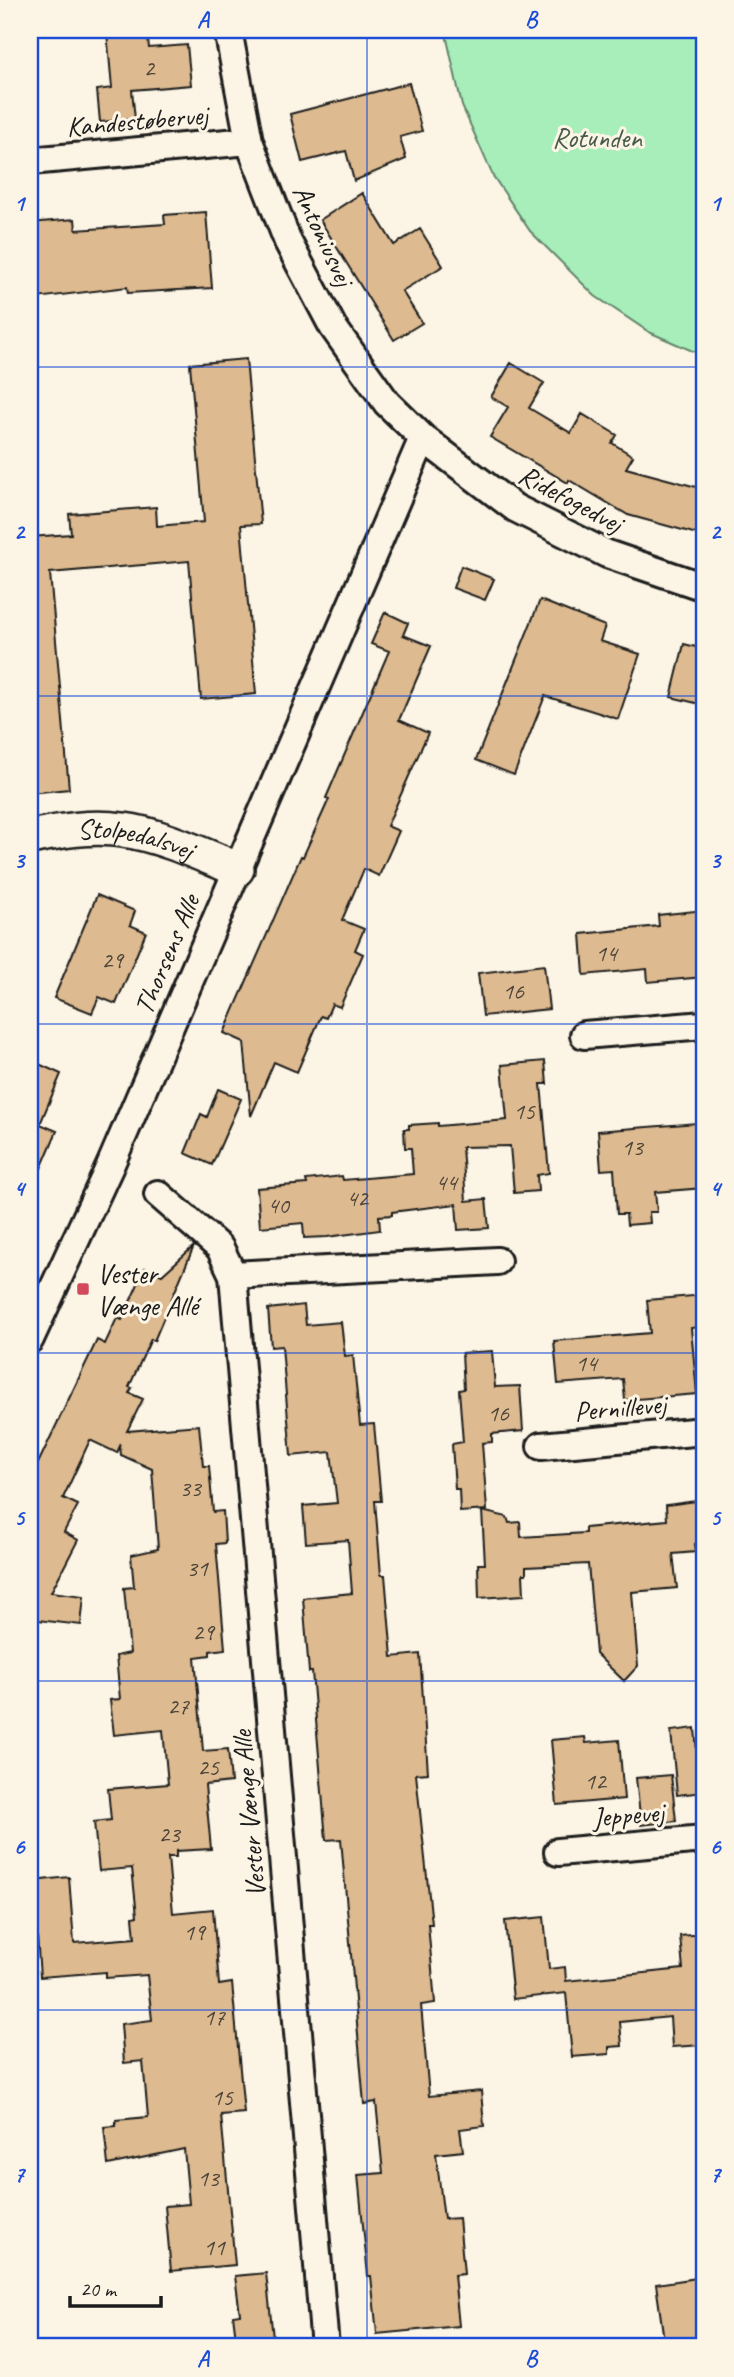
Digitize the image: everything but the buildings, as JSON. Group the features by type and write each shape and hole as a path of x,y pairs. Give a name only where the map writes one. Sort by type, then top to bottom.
{"street":[{"name":"Antoniusvej","path":"228,30 249,141 288,242 333,327 387,403 423,438"},
{"name":"Kandestøbervej","path":"30,161 249,141"},
{"name":"Ridefogedvej","path":"423,438 515,509 607,554 704,587"},
{"name":"Thorsens Alle","path":"30,1339 110,1167 423,438"},
{"name":"Stolpedalsvej","path":"30,837 72,829 123,830 179,846 237,869"},
{"path":"584,1035 704,1025"},
{"name":"Vester Vænge Alle","path":"158,1194 220,1248 233,1275 325,2347"},
{"path":"233,1275 498,1261"},
{"name":"Pernillevej","path":"541,1446 704,1431"},
{"name":"Jeppevej","path":"558,1852 704,1839"}],"green space":[{"name":"Rotunden","path":"445,30 704,30 704,356 649,332 595,296 530,231 493,176 462,106"}],"place":[{"name":"Vester Vænge Allé","path":"83,1289"}]}
